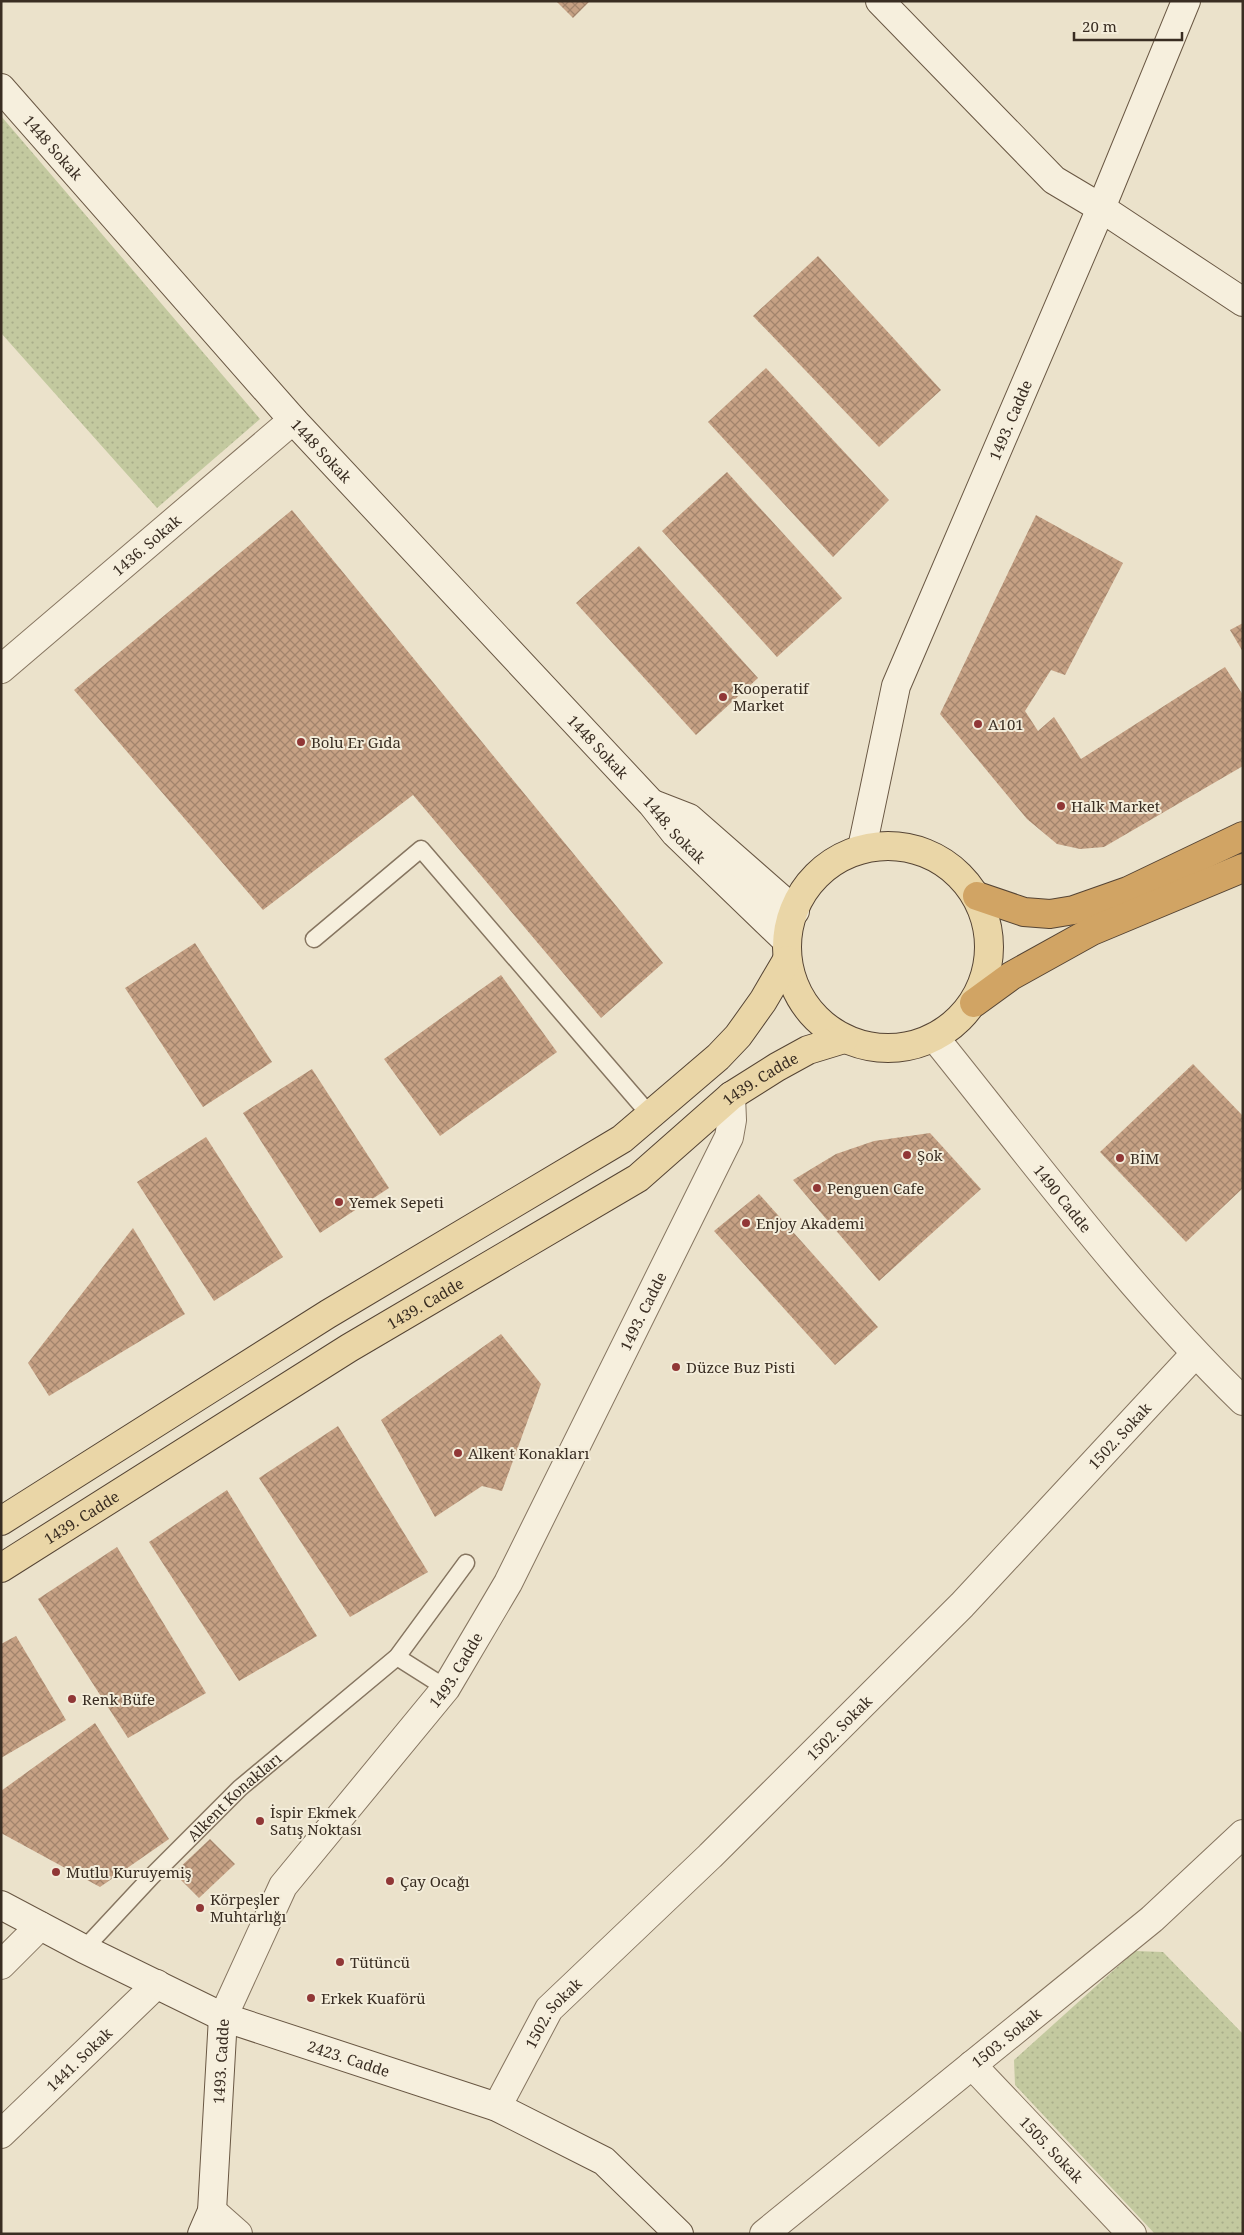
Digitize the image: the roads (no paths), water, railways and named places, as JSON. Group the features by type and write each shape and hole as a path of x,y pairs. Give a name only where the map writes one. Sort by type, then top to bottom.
{"highway":[{"path":"977,896 1024,912 1050,914 1074,910 1128,891 1243,836"},
{"path":"974,1003 1011,976 1092,931 1243,868"}],"main road":[{"path":"1,1521 328,1314 622,1139 718,1057 738,1036 763,1001 786,950 789,922 808,883 822,868 862,848 874,845 910,847 942,860 969,884 977,896 987,923 990,960 974,1003 957,1022 935,1038 906,1048 870,1047 844,1039 816,1019 800,997 786,950"},
{"name":"1439. Cadde","path":"1,1568 349,1348 638,1178 731,1096 808,1050 844,1039"}],"street":[{"path":"880,1 1054,180 1101,208 1243,302"},
{"name":"1493. Cadde","path":"862,848 896,686 1101,208 1186,1"},
{"name":"1448 Sokak","path":"1,88 292,420 652,804"},
{"name":"1436. Sokak","path":"1,669 292,420"},
{"name":"1448. Sokak","path":"652,804 689,818 795,911"},
{"name":"1448. Sokak","path":"652,804 675,833 786,950"},
{"name":"1490 Cadde","path":"935,1038 1119,1269 1195,1354 1243,1401"},
{"name":"1493. Cadde","path":"207,2222 223,2017 283,1886 446,1688 512,1574 729,1137 732,1120 731,1096"},
{"name":"1502. Sokak","path":"497,2108 549,2009 710,1856 962,1605 1195,1354"},
{"name":"1503. Sokak","path":"764,2234 1152,1919 1243,1834"},
{"name":"2423. Cadde","path":"1,1905 84,1950 223,2017 497,2108 604,2161 679,2234"},
{"path":"1,1964 40,1926"},
{"name":"1441. Sokak","path":"1,2134 157,1984"},
{"name":"1505. Sokak","path":"972,2066 1132,2234"},
{"path":"207,2222 238,2234"}],"lane":[{"path":"314,939 421,849 650,1115"},
{"name":"Alkent Konakları","path":"84,1950 152,1876 240,1788 398,1657 466,1563"},
{"path":"398,1657 446,1688"}],"place":[{"name":"Kooperatif Market","path":"723,697"},
{"name":"A101","path":"978,724"},
{"name":"Bolu Er Gıda","path":"301,742"},
{"name":"Halk Market","path":"1061,806"},
{"name":"Şok","path":"907,1155"},
{"name":"BİM","path":"1120,1158"},
{"name":"Penguen Cafe","path":"817,1188"},
{"name":"Yemek Sepeti","path":"339,1202"},
{"name":"Enjoy Akademi","path":"746,1223"},
{"name":"Düzce Buz Pisti","path":"676,1367"},
{"name":"Alkent Konakları","path":"458,1453"},
{"name":"Renk Büfe","path":"72,1699"},
{"name":"İspir Ekmek Satış Noktası","path":"260,1821"},
{"name":"Mutlu Kuruyemiş","path":"56,1872"},
{"name":"Çay Ocağı","path":"390,1881"},
{"name":"Körpeşler Muhtarlığı","path":"200,1908"},
{"name":"Tütüncü","path":"340,1962"},
{"name":"Erkek Kuaförü","path":"311,1998"}]}
